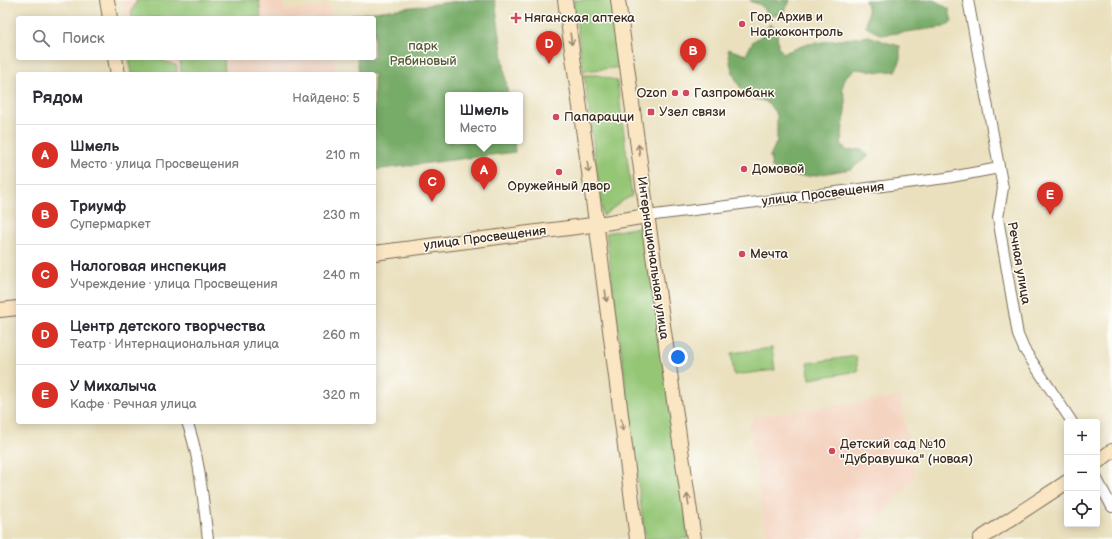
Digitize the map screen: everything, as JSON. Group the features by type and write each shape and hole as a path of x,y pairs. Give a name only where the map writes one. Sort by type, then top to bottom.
{"main road":[{"path":"107,0 110,16"},
{"path":"565,0 637,539"},
{"name":"Интернациональная улица","path":"618,0 647,216 694,539"},
{"path":"115,60 118,72"},
{"name":"улица Просвещения","path":"376,253 647,216"},
{"path":"0,310 16,308"},
{"path":"1100,460 1112,451"},
{"path":"980,539 1064,484"}],"street":[{"name":"Речная улица","path":"968,0 1003,188 998,218 1018,335 1024,349 1070,419"},
{"name":"улица Просвещения","path":"647,216 938,179 999,168"},
{"path":"188,424 191,433 200,480 208,539"},
{"path":"1100,485 1112,507"}],"shaded area":[{"path":"122,0 283,0 284,11 330,6 331,16 124,16"},
{"path":"129,60 335,60 337,72 131,72"},
{"name":"Детский сад №10 \"Дубравушка\" (новая)","path":"900,397 915,477 862,539 767,539 749,425 755,417"}],"green space":[{"path":"137,0 259,0 261,16 132,16 131,13"},
{"name":"парк Рябиновый","path":"466,0 495,0 508,92 445,92 445,144 514,144 515,152 376,170 376,72 359,72 357,60 376,60 376,16 351,15"},
{"path":"573,0 614,0 624,67 583,71"},
{"path":"750,0 790,0 784,11 778,15 771,16 766,15 765,9 759,4 751,2"},
{"path":"865,0 934,0 949,9 952,22 944,27 882,35 866,27 868,11"},
{"path":"770,24 777,30 778,47 784,53 807,44 869,36 900,46 900,62 895,71 880,72 856,69 846,76 842,88 846,102 841,143 847,151 862,149 869,156 851,169 811,176 793,176 779,173 772,168 770,156 777,141 777,115 766,102 753,99 741,89 732,70 728,49 746,55 753,41 759,38"},
{"path":"129,60 162,60 177,66 177,72 132,72"},
{"path":"180,60 224,60 225,72 181,72"},
{"path":"584,75 598,75 617,81 632,196 622,201 603,216"},
{"path":"644,226 689,539 645,539 606,233"},
{"path":"772,348 775,370 734,375 731,353"},
{"path":"856,356 858,371 810,379 807,363"}],"place":[{"name":"Няганская аптека","path":"516,18"},
{"name":"Гор. Архив и Наркоконтроль","path":"742,24"},
{"name":"Центр детского творчества","path":"549,64"},
{"name":"Триумф","path":"693,71"},
{"name":"Ozon","path":"675,93"},
{"name":"Газпромбанк","path":"686,93"},
{"name":"Узел связи","path":"651,112"},
{"name":"Папарацци","path":"556,117"},
{"name":"Домовой","path":"744,169"},
{"name":"Оружейный двор","path":"559,172"},
{"name":"Шмель","path":"484,190"},
{"name":"Налоговая инспекция","path":"432,202"},
{"name":"У Михалыча","path":"1050,215"},
{"name":"Мечта","path":"742,254"},
{"name":"Детский сад №10 \"Дубравушка\" (новая)","path":"832,451"}]}
